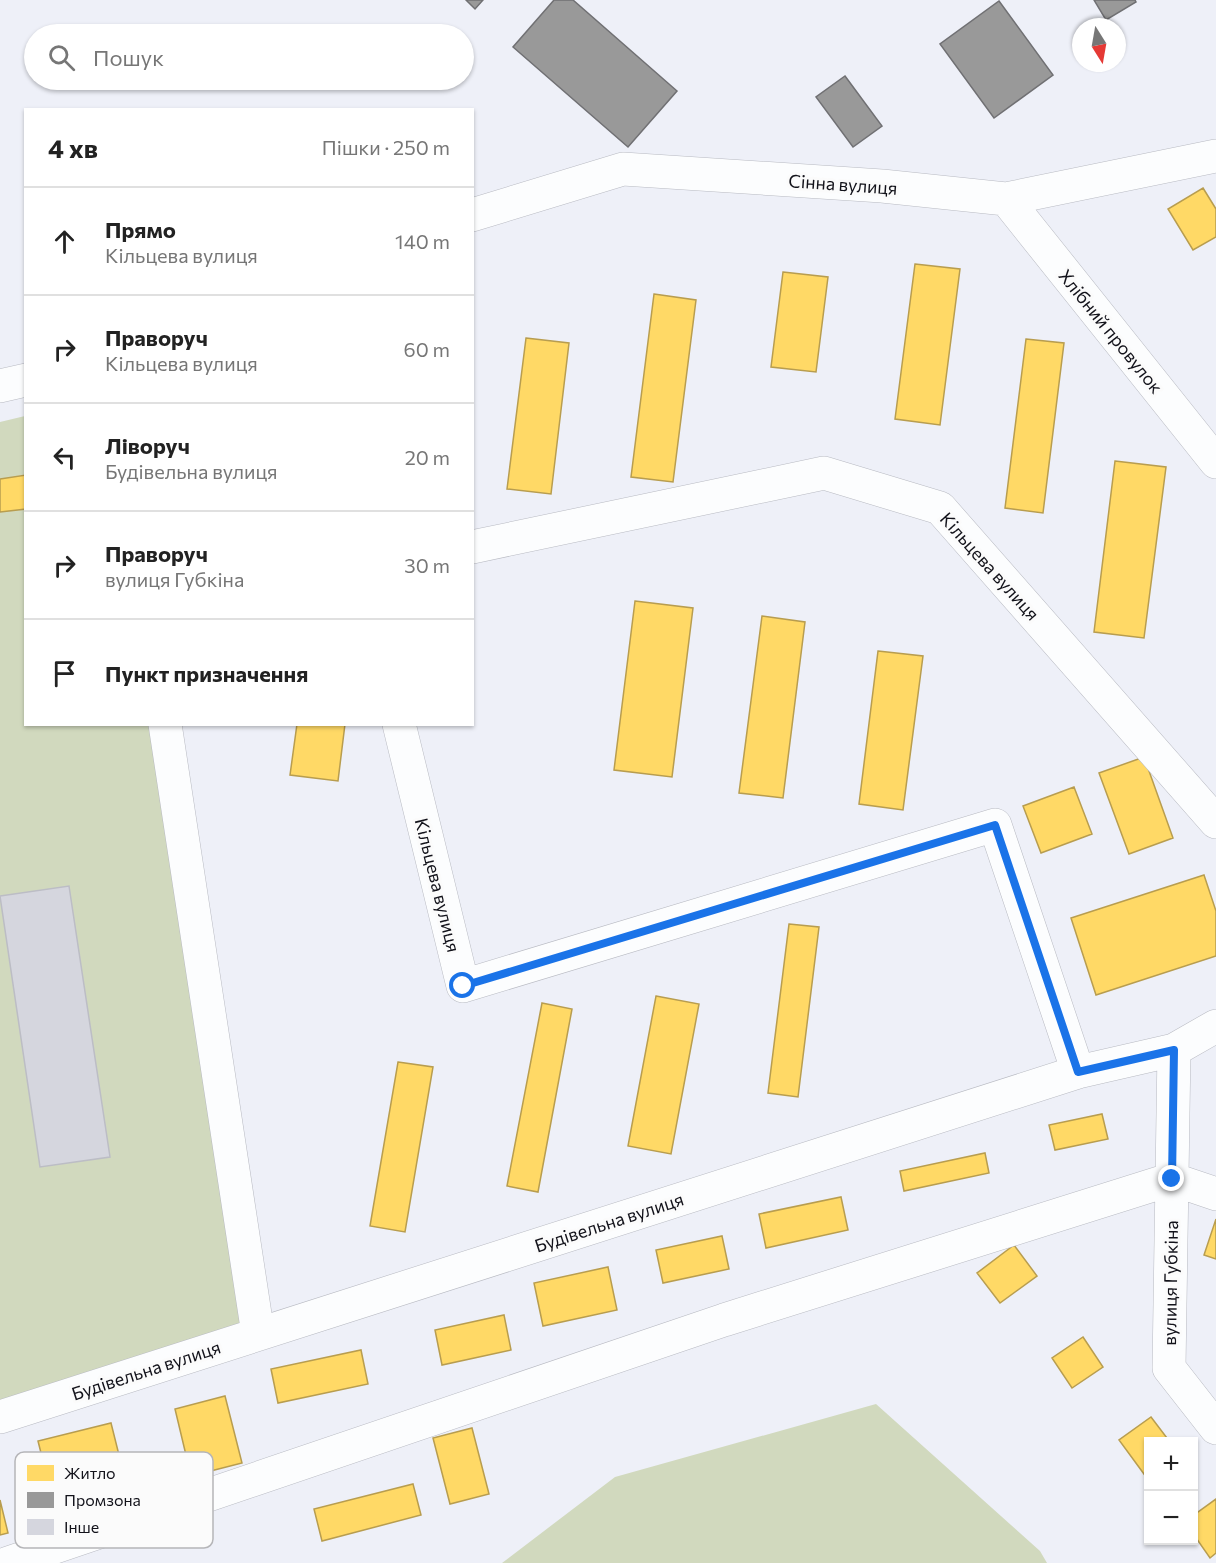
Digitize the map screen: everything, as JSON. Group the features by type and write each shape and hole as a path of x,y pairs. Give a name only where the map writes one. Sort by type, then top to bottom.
{"street":[{"name":"Сінна вулиця","path":"474,214 623,169 882,186 1006,199 1216,156"},
{"name":"Хлібний провулок","path":"1006,199 1216,462"},
{"path":"0,386 24,380"},
{"name":"Кільцева вулиця","path":"474,547 824,473 940,508 1216,822"},
{"path":"165,726 258,1334"},
{"name":"Кільцева вулиця","path":"399,726 463,986 995,825 1078,1072"},
{"name":"Будівельна вулиця","path":"0,1417 1078,1072 1174,1050 1216,1026"},
{"name":"вулиця Губкіна","path":"1174,1050 1169,1368 1216,1428"},
{"path":"213,1493 724,1320 1172,1179 1216,1194"},
{"path":"8,1563 52,1548"}],"green space":[{"path":"24,416 24,726 151,726 258,1334 0,1417 0,422"},
{"path":"876,1404 1040,1551 1047,1563 502,1563 615,1477"}],"building: Житло":[{"path":"1203,188 1216,209 1216,237 1193,250 1168,209"},
{"path":"915,264 960,269 940,425 895,419"},
{"path":"783,272 828,277 816,372 771,367"},
{"path":"654,294 696,300 673,482 631,477"},
{"path":"526,338 569,343 551,494 507,489"},
{"path":"1026,339 1064,343 1043,513 1005,508"},
{"path":"1115,461 1166,467 1144,638 1094,632"},
{"path":"24,475 24,509 0,512 0,479"},
{"path":"635,601 693,608 672,777 614,770"},
{"path":"762,616 805,622 783,798 739,793"},
{"path":"878,651 923,656 903,810 859,804"},
{"path":"297,726 345,726 338,781 290,775"},
{"path":"1144,757 1173,838 1129,854 1099,773"},
{"path":"1074,787 1092,834 1041,853 1023,806"},
{"path":"1204,875 1216,911 1216,956 1096,995 1071,918"},
{"path":"789,924 819,927 798,1097 768,1093"},
{"path":"656,996 699,1004 671,1154 628,1146"},
{"path":"542,1003 572,1009 538,1192 507,1186"},
{"path":"398,1062 433,1067 405,1232 370,1226"},
{"path":"1102,1114 1108,1139 1055,1150 1049,1125"},
{"path":"985,1153 989,1173 904,1191 900,1171"},
{"path":"841,1197 848,1230 766,1248 759,1214"},
{"path":"1216,1219 1216,1259 1204,1255"},
{"path":"722,1236 729,1269 663,1283 656,1250"},
{"path":"1014,1245 1037,1276 1000,1303 977,1273"},
{"path":"608,1267 617,1310 543,1326 534,1283"},
{"path":"504,1315 511,1350 442,1365 435,1330"},
{"path":"1083,1337 1103,1367 1072,1388 1052,1358"},
{"path":"361,1350 368,1384 278,1403 271,1369"},
{"path":"225,1396 242,1463 213,1470 213,1452 185,1452 175,1409"},
{"path":"1151,1417 1166,1437 1144,1437 1144,1474 1119,1440"},
{"path":"111,1423 118,1452 41,1452 38,1441"},
{"path":"472,1428 489,1494 450,1504 433,1438"},
{"path":"413,1484 421,1515 322,1541 314,1509"},
{"path":"1216,1499 1216,1553 1210,1558 1198,1541 1198,1512"},
{"path":"0,1500 8,1533 0,1535"}],"building: Промзона":[{"path":"466,0 483,0 475,9"},
{"path":"554,0 573,0 677,91 628,147 513,47"},
{"path":"1094,0 1135,0 1136,2 1109,18 1105,18"},
{"path":"999,1 1053,75 994,118 940,44"},
{"path":"845,76 882,126 853,147 816,97"}],"building: Інше":[{"path":"69,886 110,1157 40,1167 0,896"}],"route":[{"path":"463,986 995,825 1078,1072 1174,1050 1172,1179"}]}
